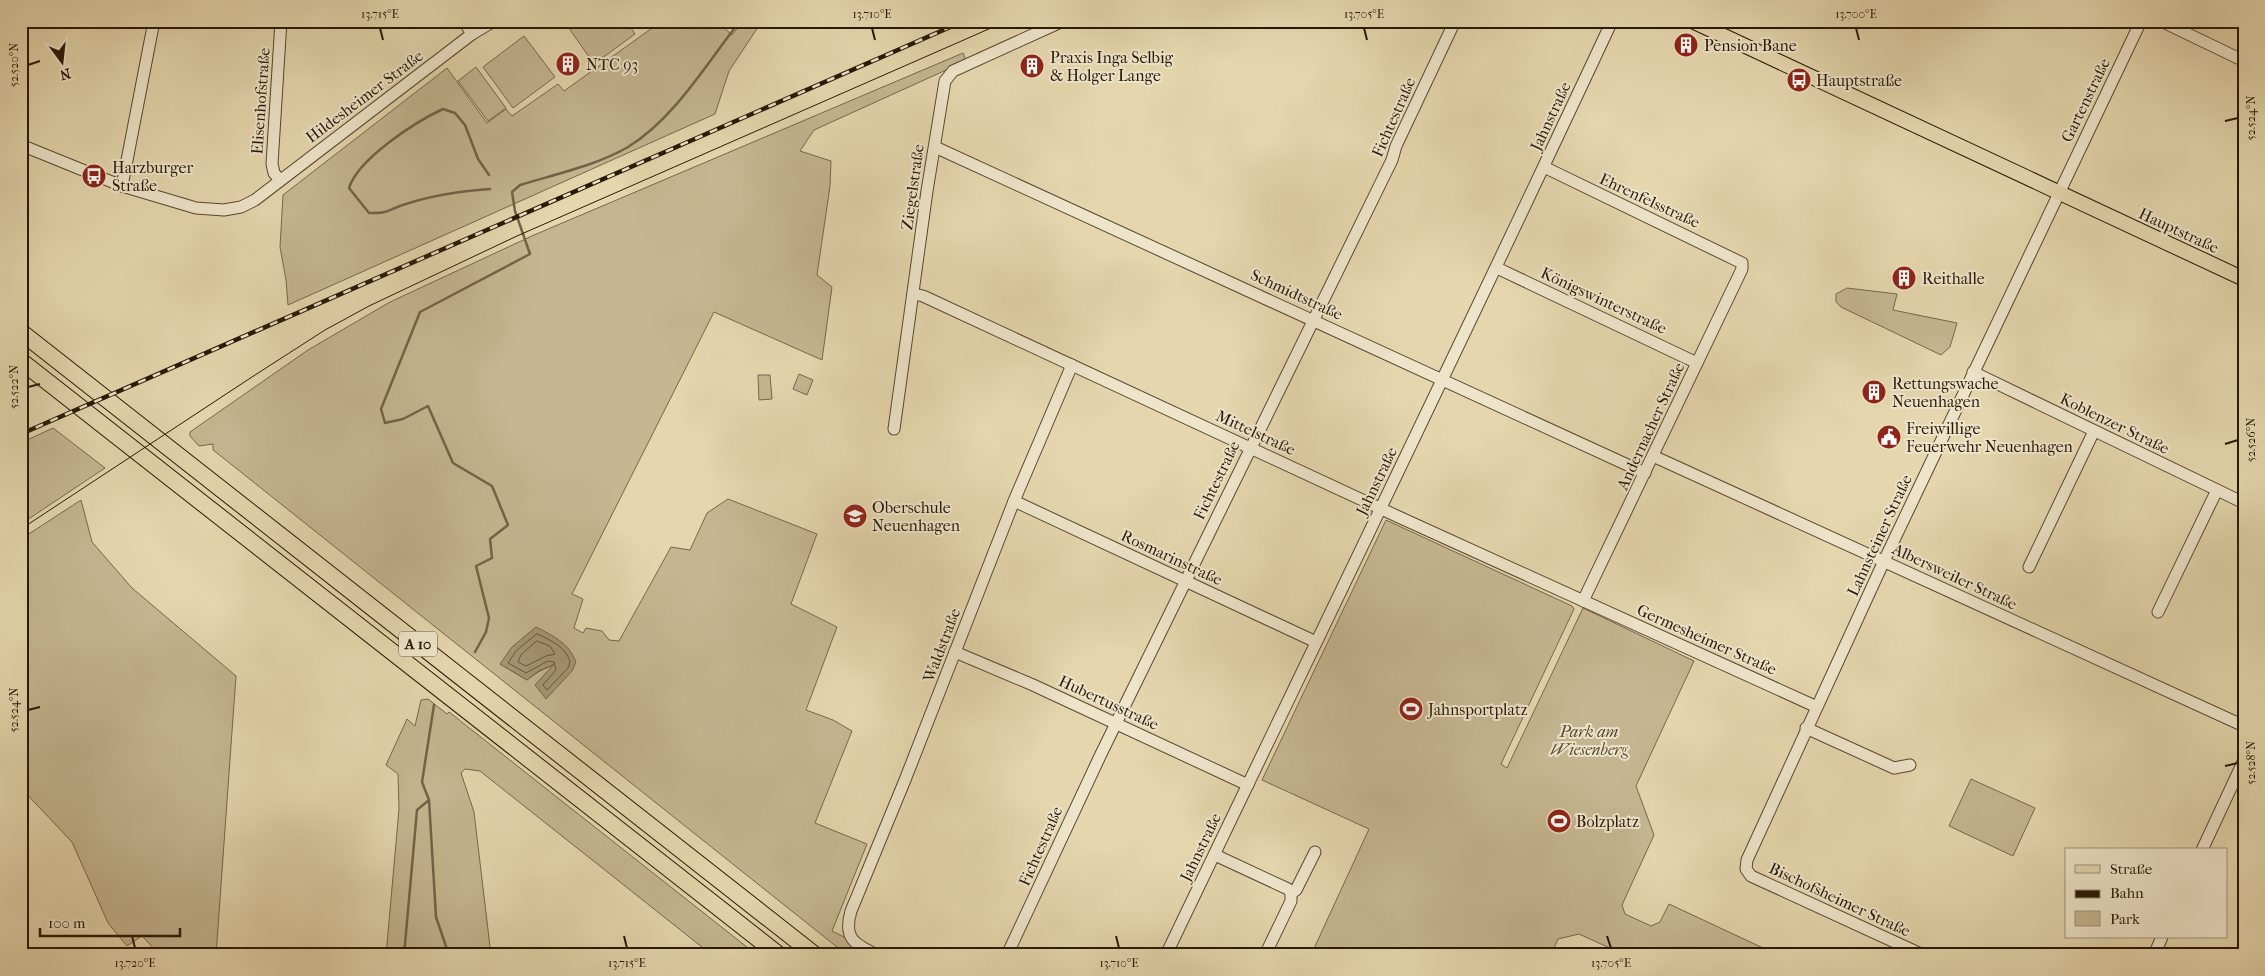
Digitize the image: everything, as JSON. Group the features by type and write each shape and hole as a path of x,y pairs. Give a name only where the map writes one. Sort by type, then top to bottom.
{"highway":[{"name":"A 10","path":"21,332 815,955"},
{"name":"A 10","path":"21,361 778,955"}],"main road":[{"name":"Hauptstraße","path":"1692,21 2244,279"}],"street":[{"path":"21,31 25,21"},
{"path":"122,186 154,21"},
{"name":"Elisenhofstraße","path":"280,180 274,173 272,164 282,21"},
{"path":"464,21 472,34"},
{"name":"Hildesheimer Straße","path":"21,145 148,196 213,210 241,207 255,200 472,34 494,21"},
{"name":"Ziegelstraße","path":"894,429 945,81 953,72 1063,21"},
{"name":"Fichtestraße","path":"1007,955 1116,723 1392,160 1396,146 1455,21"},
{"name":"Jahnstraße","path":"1166,955 1380,508 1444,380 1612,21"},
{"name":"Gartenstraße","path":"2059,193 2141,21"},
{"path":"2161,21 2244,61"},
{"name":"Schmidtstraße","path":"934,147 1315,320 1645,473"},
{"name":"Ehrenfelsstraße","path":"1544,167 1742,263"},
{"name":"Lahnsteiner Straße","path":"1746,869 1746,860 1806,728 2059,193"},
{"name":"Andernacher Straße","path":"1584,601 1742,269 1742,263"},
{"name":"Königswinterstraße","path":"1497,268 1697,363"},
{"name":"Mittelstraße","path":"914,294 923,296 1584,601"},
{"name":"Waldstraße","path":"877,955 861,947 851,938 847,922 850,910 905,780 1014,501 1072,365"},
{"name":"Koblenzer Straße","path":"1973,372 2244,503"},
{"path":"2030,567 2094,431"},
{"name":"Albersweiler Straße","path":"1653,456 2244,726"},
{"path":"2158,612 2217,490"},
{"name":"Rosmarinstraße","path":"1014,501 1316,642"},
{"name":"Germesheimer Straße","path":"1584,601 1817,706"},
{"name":"Hubertusstraße","path":"955,652 1116,723 1248,785"},
{"path":"1806,728 1894,768 1910,765"},
{"path":"2203,848 2244,760"},
{"path":"1291,893 1296,890 1315,852"},
{"path":"1215,855 1288,889 1291,893 1291,900 1265,955"},
{"name":"Bischofsheimer Straße","path":"1746,869 1751,876 1922,955"},
{"path":"2154,955 2162,938"}],"green space":[{"path":"564,21 626,21 635,34 594,64"},
{"path":"662,21 717,21 732,35 743,21 762,21 729,71 715,114 288,305 280,247 283,195 447,68 487,123 506,109 512,116 558,84 564,91"},
{"path":"524,36 555,77 513,108 483,67"},
{"path":"963,53 966,61 814,130 800,151 831,161 830,186 817,275 832,287 822,360 714,312 572,594 583,599 574,628 583,633 586,628 602,631 609,640 619,641 671,547 690,550 707,513 728,499 817,534 791,604 837,627 806,710 833,720 852,731 815,823 867,844 832,931 850,940 868,955 847,955 213,450 213,444 199,446 190,436 190,432 308,350 390,302 534,235","holes":["576,662 545,669 527,680 500,664"]},
{"path":"476,67 506,108 488,121 458,81"},
{"path":"1847,288 1897,294 1893,310 1957,323 1950,347 1941,355 1841,307 1836,302 1836,294"},
{"path":"799,374 813,380 807,395 793,389"},
{"path":"758,375 770,375 772,399 759,400"},
{"path":"53,428 105,468 21,524 21,444"},
{"path":"81,500 92,542 132,588 236,676 216,955 160,955 142,936 127,946 108,923 72,842 21,788 21,539"},
{"name":"Park am Wiesenberg","path":"1386,520 1572,606 1574,609 1501,764 1507,768 1583,608 1694,661 1636,786 1654,835 1622,905 1625,914 1651,926 1660,922 1669,904 1778,955 1625,955 1579,934 1558,939 1551,955 1311,955 1369,829 1262,780"},
{"path":"428,699 447,714 449,712 757,955 712,955 480,771 465,769 461,773 474,812 491,955 386,955 399,809 398,774 386,765 407,719 415,726 421,700"},
{"path":"1971,779 2035,808 2013,856 1949,826"}],"water":[{"path":"536,627 565,645 576,662 572,671 546,699 535,685 554,664 537,672 527,680 500,664 512,647"}],"waterway":[{"path":"475,652 486,632 489,618 476,566 492,558 490,539 508,525 492,486 453,463 428,406 403,419 385,423 381,409 420,312 530,254 515,211 512,192 520,185 575,169 615,154 645,135 675,106 740,21"},
{"path":"489,175 478,159 465,125 455,113 443,109 389,142 364,165 354,177 349,188 369,213 385,212 437,196 490,189"},
{"path":"434,705 422,782 429,800 436,917 449,955"},
{"path":"404,955 417,810 429,800"}],"tram line":[{"path":"21,529 325,330 369,306 517,236 1007,21"}],"railway":[{"path":"21,434 964,21"}],"place":[{"name":"Pension Bane","path":"1686,45"},
{"name":"NTC 93","path":"568,64"},
{"name":"Praxis Inga Selbig & Holger Lange","path":"1032,66"},
{"name":"Hauptstraße","path":"1799,80"},
{"name":"Harzburger Straße","path":"94,176"},
{"name":"Reithalle","path":"1904,278"},
{"name":"Rettungswache Neuenhagen","path":"1874,392"},
{"name":"Freiwillige Feuerwehr Neuenhagen","path":"1889,437"},
{"name":"Oberschule Neuenhagen","path":"855,516"},
{"name":"Jahnsportplatz","path":"1411,709"},
{"name":"Bolzplatz","path":"1559,821"}]}
